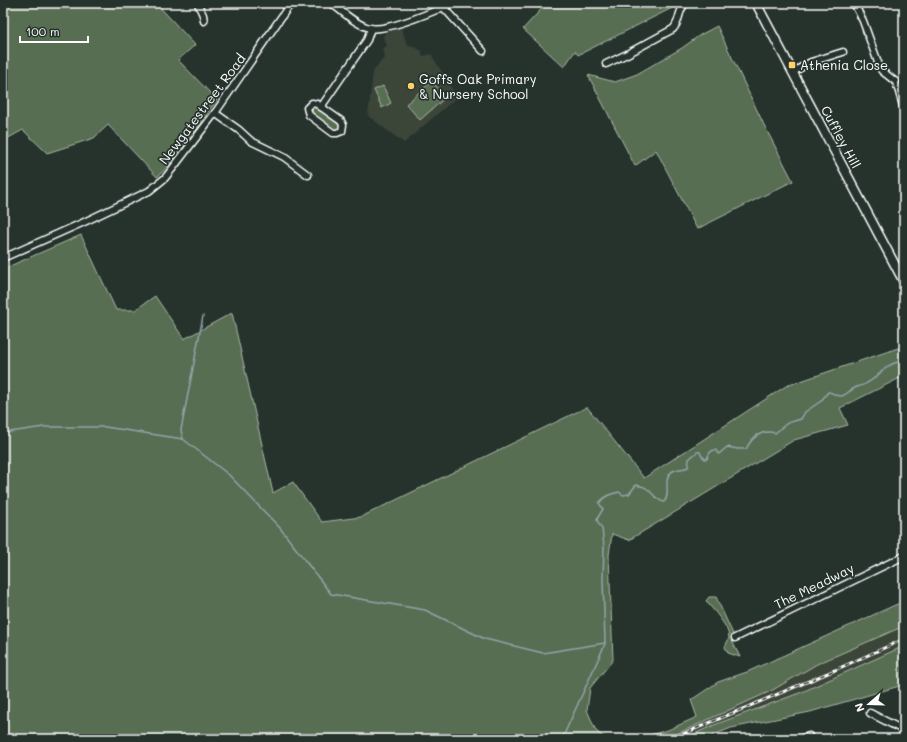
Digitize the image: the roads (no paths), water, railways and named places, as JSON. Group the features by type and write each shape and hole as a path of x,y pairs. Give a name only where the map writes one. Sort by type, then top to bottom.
{"main road":[{"name":"Cuffley Hill","path":"756,3 904,282"}],"street":[{"path":"198,3 203,14 204,21"},
{"name":"Newgatestreet Road","path":"3,258 93,218 149,190 164,178 215,113 292,3"},
{"path":"331,3 363,26 378,29 392,26 453,3"},
{"path":"606,64 673,29 678,23 680,9 686,3"},
{"path":"854,3 863,21 880,68 896,82 903,106"},
{"path":"443,7 484,51"},
{"path":"321,107 367,40 371,28"},
{"path":"793,72 811,62 843,52"},
{"path":"310,104 317,104 321,107 341,121 343,125 342,131 337,133 333,132 308,113 307,108 310,104"},
{"path":"215,113 239,130 251,141 284,157 308,175"},
{"name":"The Meadway","path":"735,638 904,556"},
{"path":"870,713 904,732"},
{"path":"799,739 809,736"}],"waterway":[{"path":"183,439 181,430 203,316"},
{"path":"3,433 44,427 105,427 183,439 229,475 280,528 331,594 425,610 485,639 543,653 605,643 603,579 604,547 602,528 597,519 603,509 599,503 605,497 619,492 623,495 629,494 636,485 646,488 659,500 664,502 667,495 667,482 669,474 675,470 688,467 689,459 697,452 700,452 701,455 707,459 710,453 714,450 716,450 718,454 727,447 746,449 751,441 758,435 766,432 775,433 786,424 801,419 805,412 821,401 828,392 838,396 843,395 872,380 892,364 904,361"},
{"path":"562,739 605,644"}],"railway":[{"path":"671,739 835,670 904,639"}],"place":[{"name":"Athenia Close","path":"792,65"},
{"name":"Goffs Oak Primary & Nursery School","path":"411,86"}]}
